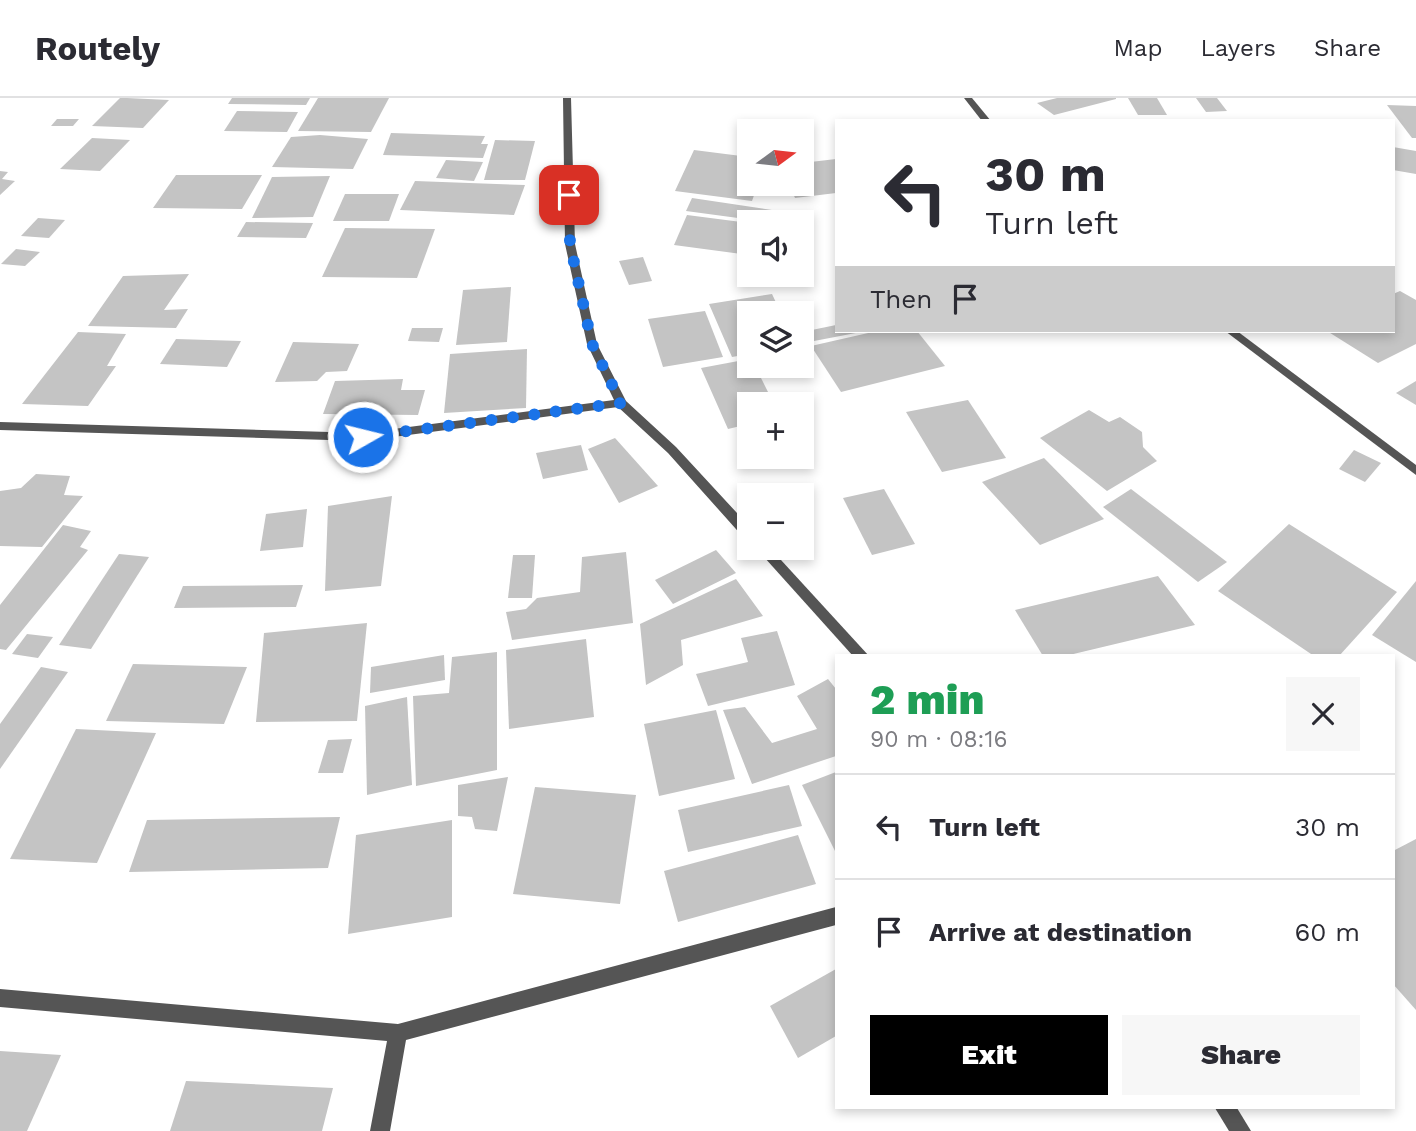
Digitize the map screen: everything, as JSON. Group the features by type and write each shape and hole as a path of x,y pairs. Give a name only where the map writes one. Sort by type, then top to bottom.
{"street":[{"path":"567,98 570,244 592,344 621,403 671,450 737,521"},
{"path":"968,98 985,119"},
{"path":"1233,333 1416,471"},
{"path":"0,426 363,437 621,403"},
{"path":"773,560 860,654"},
{"path":"0,998 398,1033 835,916"},
{"path":"380,1131 398,1033"},
{"path":"1226,1109 1241,1131"}],"building":[{"path":"120,98 169,100 143,128 92,126"},
{"path":"232,98 310,98 306,105 228,104"},
{"path":"318,98 389,98 371,132 298,131"},
{"path":"1057,98 1116,99 1054,115 1037,103"},
{"path":"1128,98 1157,98 1167,115 1138,115"},
{"path":"1196,98 1217,98 1227,111 1206,112"},
{"path":"1387,105 1416,106 1416,138 1412,138"},
{"path":"237,111 298,112 287,132 224,131"},
{"path":"57,119 79,119 73,126 51,126"},
{"path":"391,133 485,136 481,144 488,144 483,158 383,155"},
{"path":"320,135 368,139 353,169 272,167 291,137"},
{"path":"92,138 130,140 100,171 60,169"},
{"path":"495,140 535,141 525,180 484,180"},
{"path":"1395,147 1416,151 1416,174 1395,170"},
{"path":"694,150 737,155 737,196 754,196 752,201 675,191"},
{"path":"835,159 835,193 814,196 814,162"},
{"path":"446,160 483,162 474,181 436,178"},
{"path":"0,171 8,172 2,179 15,181 0,195"},
{"path":"176,175 262,175 242,209 153,208"},
{"path":"330,176 313,217 252,218 272,177"},
{"path":"415,181 525,185 514,215 400,210"},
{"path":"345,194 399,194 389,221 333,221"},
{"path":"692,198 772,210 737,210 737,218 686,211"},
{"path":"687,215 737,221 737,253 674,245"},
{"path":"38,218 65,220 49,238 21,236"},
{"path":"246,222 313,223 306,238 237,237"},
{"path":"345,228 435,229 417,278 322,277"},
{"path":"16,249 40,252 25,266 1,264"},
{"path":"643,257 652,281 629,285 619,261"},
{"path":"189,274 164,310 188,309 176,328 88,326 123,276"},
{"path":"511,287 507,342 456,345 463,290"},
{"path":"1400,291 1416,300 1416,344 1378,363 1330,333 1395,333 1395,293"},
{"path":"772,294 775,301 737,301 737,356 732,357 709,304"},
{"path":"705,311 723,357 663,367 648,319"},
{"path":"835,325 835,333 856,333 814,341 814,330"},
{"path":"412,328 443,328 439,342 408,341"},
{"path":"78,332 126,334 107,366 116,366 88,406 22,404"},
{"path":"868,333 919,333 945,366 841,392 814,351 814,345"},
{"path":"176,339 241,341 227,367 160,364"},
{"path":"293,342 359,344 347,371 326,372 317,381 275,382"},
{"path":"527,349 526,408 444,413 450,354"},
{"path":"737,361 737,378 761,378 768,392 737,392 737,427 728,429 701,368"},
{"path":"403,379 401,390 425,390 418,415 323,414 335,381"},
{"path":"1416,381 1416,405 1396,393"},
{"path":"968,400 1006,458 942,472 906,412"},
{"path":"1089,410 1109,422 1120,417 1142,432 1143,447 1157,461 1107,491 1040,438"},
{"path":"615,438 658,486 619,503 588,449"},
{"path":"581,445 588,470 543,479 536,453"},
{"path":"1354,450 1381,463 1365,482 1339,469"},
{"path":"1044,458 1104,519 1040,545 982,482"},
{"path":"36,474 70,476 64,495 83,496 42,547 0,546 0,491 21,488"},
{"path":"884,489 915,544 872,555 843,498"},
{"path":"1131,489 1227,562 1198,582 1103,507"},
{"path":"392,496 381,586 325,591 328,506"},
{"path":"307,509 303,547 260,551 266,514"},
{"path":"1289,524 1397,592 1341,654 1311,654 1218,591"},
{"path":"63,525 91,531 80,547 88,550 6,650 0,649 0,605"},
{"path":"716,550 736,573 673,604 655,580"},
{"path":"626,552 633,623 512,640 506,612 526,609 537,598 580,592 582,557"},
{"path":"119,554 149,557 91,649 59,645"},
{"path":"513,555 535,555 532,598 508,598"},
{"path":"1158,576 1195,625 1073,654 1042,654 1015,610"},
{"path":"736,579 763,616 681,640 683,665 646,685 640,624"},
{"path":"1416,581 1416,662 1372,635"},
{"path":"303,585 296,607 174,608 183,586"},
{"path":"367,623 357,721 256,722 264,633"},
{"path":"777,631 795,685 708,706 696,674 748,662 741,638"},
{"path":"27,634 53,637 38,658 12,654"},
{"path":"586,639 594,717 509,729 506,650"},
{"path":"497,652 497,770 416,786 413,696 449,693 452,657"},
{"path":"444,655 445,680 370,693 371,667"},
{"path":"133,664 247,667 224,724 106,721"},
{"path":"41,667 68,672 0,769 0,724"},
{"path":"828,679 835,688 835,756 752,784 723,710 745,707 772,743 817,729 797,696"},
{"path":"407,697 412,785 367,795 365,706"},
{"path":"716,710 735,779 659,796 644,724"},
{"path":"76,729 156,733 97,863 10,859"},
{"path":"352,739 343,773 318,773 328,740"},
{"path":"835,772 835,851 802,785"},
{"path":"508,777 497,831 475,829 472,817 458,816 458,785"},
{"path":"789,785 802,826 688,852 678,810"},
{"path":"535,787 636,795 620,904 513,894"},
{"path":"340,817 328,868 129,872 147,820"},
{"path":"452,820 452,917 348,934 356,835"},
{"path":"798,835 816,884 678,922 664,871"},
{"path":"1416,839 1416,1010 1395,986 1395,850"},
{"path":"835,970 835,1037 798,1058 770,1006"},
{"path":"0,1051 61,1055 27,1131 0,1131"},
{"path":"186,1081 333,1088 322,1131 170,1131"}],"route":[{"path":"363,437 621,403 592,344 570,244 569,195"}]}
